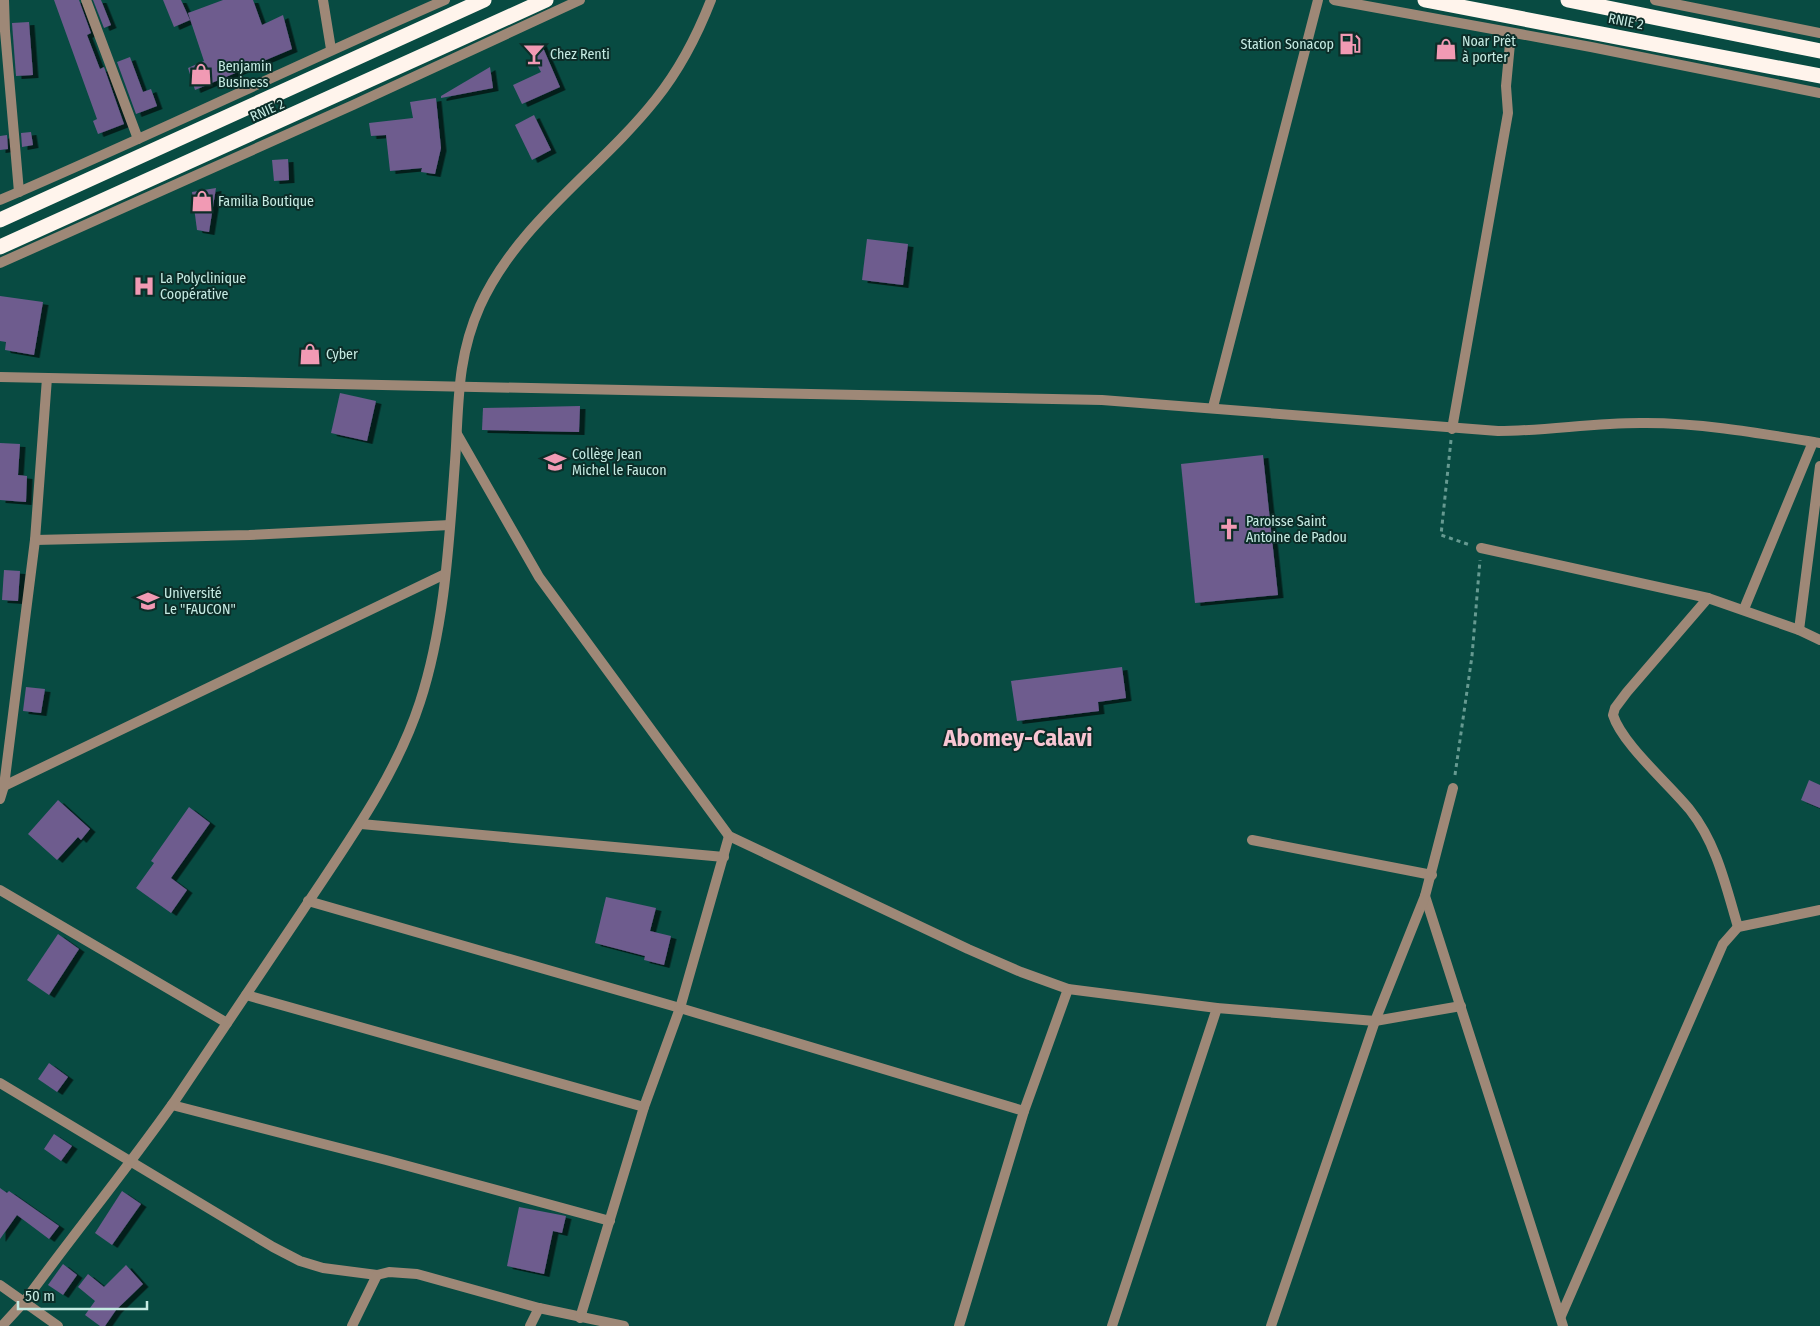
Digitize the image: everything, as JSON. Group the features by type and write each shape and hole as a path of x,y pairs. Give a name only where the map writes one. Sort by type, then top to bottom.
{"highway":[{"name":"RNIE 2","path":"0,220 484,0"},
{"name":"RNIE 2","path":"0,247 546,0"},
{"name":"RNIE 2","path":"1425,0 1820,76"},
{"name":"RNIE 2","path":"1568,0 1820,51"}],"street":[{"path":"4,0 19,192"},
{"path":"86,0 138,139"},
{"path":"323,0 331,49"},
{"path":"0,200 138,139 331,49 445,0"},
{"path":"0,263 344,109 580,0"},
{"path":"2,1326 24,1302 172,1105 361,824 395,760 419,705 433,653 450,525 457,434 458,386 466,349 478,310 492,280 523,237 656,99 677,70 692,44 710,0"},
{"path":"1213,407 1318,0"},
{"path":"1334,0 1703,68 1820,93"},
{"path":"1655,0 1820,33"},
{"path":"1452,428 1506,123 1508,106 1506,86 1511,33"},
{"path":"0,377 1102,400 1213,407 1452,428 1539,431 1622,423 1673,423 1816,443 1744,609"},
{"path":"0,799 4,786 35,540 47,378"},
{"path":"457,434 539,577 729,836 968,949 1020,972 1068,989 1217,1008 1375,1021 1460,1006"},
{"path":"1800,630 1820,466"},
{"path":"35,540 249,535 450,525"},
{"path":"1481,548 1708,598 1744,609 1800,630 1820,640"},
{"path":"4,786 445,574"},
{"path":"1708,598 1627,692 1615,708 1613,715 1622,732 1690,809 1703,828 1715,855 1738,927"},
{"path":"1271,1326 1375,1021 1425,896 1453,788"},
{"path":"361,824 724,857"},
{"path":"580,1318 644,1107 680,1008 729,836"},
{"path":"1252,840 1432,874"},
{"path":"0,890 227,1023"},
{"path":"1425,896 1562,1321"},
{"path":"308,901 680,1008 1024,1111"},
{"path":"1562,1321 1723,944 1738,927 1820,910"},
{"path":"959,1326 1024,1111 1068,989"},
{"path":"246,995 644,1107"},
{"path":"1112,1326 1217,1008"},
{"path":"0,1083 128,1162 300,1261 323,1268 377,1275 388,1272 417,1274 539,1308 624,1326"},
{"path":"172,1105 386,1160 610,1221"},
{"path":"352,1326 377,1275"},
{"path":"0,1286 58,1326"},
{"path":"530,1326 539,1308"}],"path":[{"path":"1452,428 1441,535 1481,548 1472,656 1453,788"}],"building":[{"path":"54,0 79,0 91,33 87,35 100,69 104,67 124,124 98,134 93,121 97,119"},
{"path":"93,0 101,0 111,25 104,28"},
{"path":"163,0 181,0 190,20 174,27"},
{"path":"223,0 253,0 262,25 283,15 292,49 195,90 188,68 204,61 188,13"},
{"path":"29,22 33,75 16,76 12,23"},
{"path":"541,43 560,87 522,104 513,85 541,72 529,50"},
{"path":"130,57 143,92 151,89 157,106 136,114 117,62"},
{"path":"490,67 493,88 441,98 441,96"},
{"path":"436,98 441,148 435,174 421,172 422,168 390,171 386,135 371,136 369,123 413,118 410,102"},
{"path":"534,115 551,150 532,160 515,125"},
{"path":"31,132 33,145 22,147 21,133"},
{"path":"7,135 8,149 0,150 0,136"},
{"path":"288,159 289,180 274,181 272,160"},
{"path":"216,188 209,232 197,230 192,192"},
{"path":"867,239 908,244 903,285 862,280"},
{"path":"0,296 43,302 34,355 5,350 6,342 0,341"},
{"path":"340,393 376,401 367,441 331,433"},
{"path":"580,406 579,432 482,430 483,408"},
{"path":"0,443 20,444 18,475 27,476 26,502 0,500"},
{"name":"Paroisse Saint Antoine de Padou","path":"1263,455 1278,595 1195,603 1181,464"},
{"path":"4,570 20,571 18,601 2,600"},
{"path":"1122,667 1126,698 1098,702 1099,711 1017,721 1011,681"},
{"path":"26,687 45,689 41,713 23,711"},
{"path":"1809,780 1820,785 1820,808 1801,800"},
{"path":"58,800 90,829 81,840 78,837 57,860 28,834"},
{"path":"189,807 210,823 171,878 187,890 171,913 136,888 154,863 151,861"},
{"path":"606,897 656,908 650,931 671,936 664,965 644,960 645,956 595,943"},
{"path":"58,934 79,949 49,995 27,980"},
{"path":"49,1063 68,1077 57,1092 38,1079"},
{"path":"54,1134 72,1146 61,1161 44,1149"},
{"path":"0,1188 7,1193 9,1191 59,1226 49,1239 17,1215 0,1239"},
{"path":"122,1191 141,1204 112,1245 95,1233"},
{"path":"519,1207 566,1216 562,1233 553,1231 544,1274 507,1266"},
{"path":"63,1264 77,1275 63,1295 48,1285"},
{"path":"126,1265 143,1284 116,1310 105,1326 100,1326 85,1315 95,1301 78,1287 88,1274 104,1287"}],"place":[{"name":"Station Sonacop","path":"1350,44"},
{"name":"Noar Prêt à porter","path":"1446,49"},
{"name":"Chez Renti","path":"534,54"},
{"name":"Benjamin Business","path":"201,74"},
{"name":"Familia Boutique","path":"202,201"},
{"name":"La Polyclinique Coopérative","path":"144,286"},
{"name":"Cyber","path":"310,354"},
{"name":"Collège Jean Michel le Faucon","path":"555,462"},
{"name":"Paroisse Saint Antoine de Padou","path":"1229,529"},
{"name":"Université Le \"FAUCON\"","path":"148,601"}],"district":[{"name":"Abomey-Calavi","path":"1018,738"}]}
